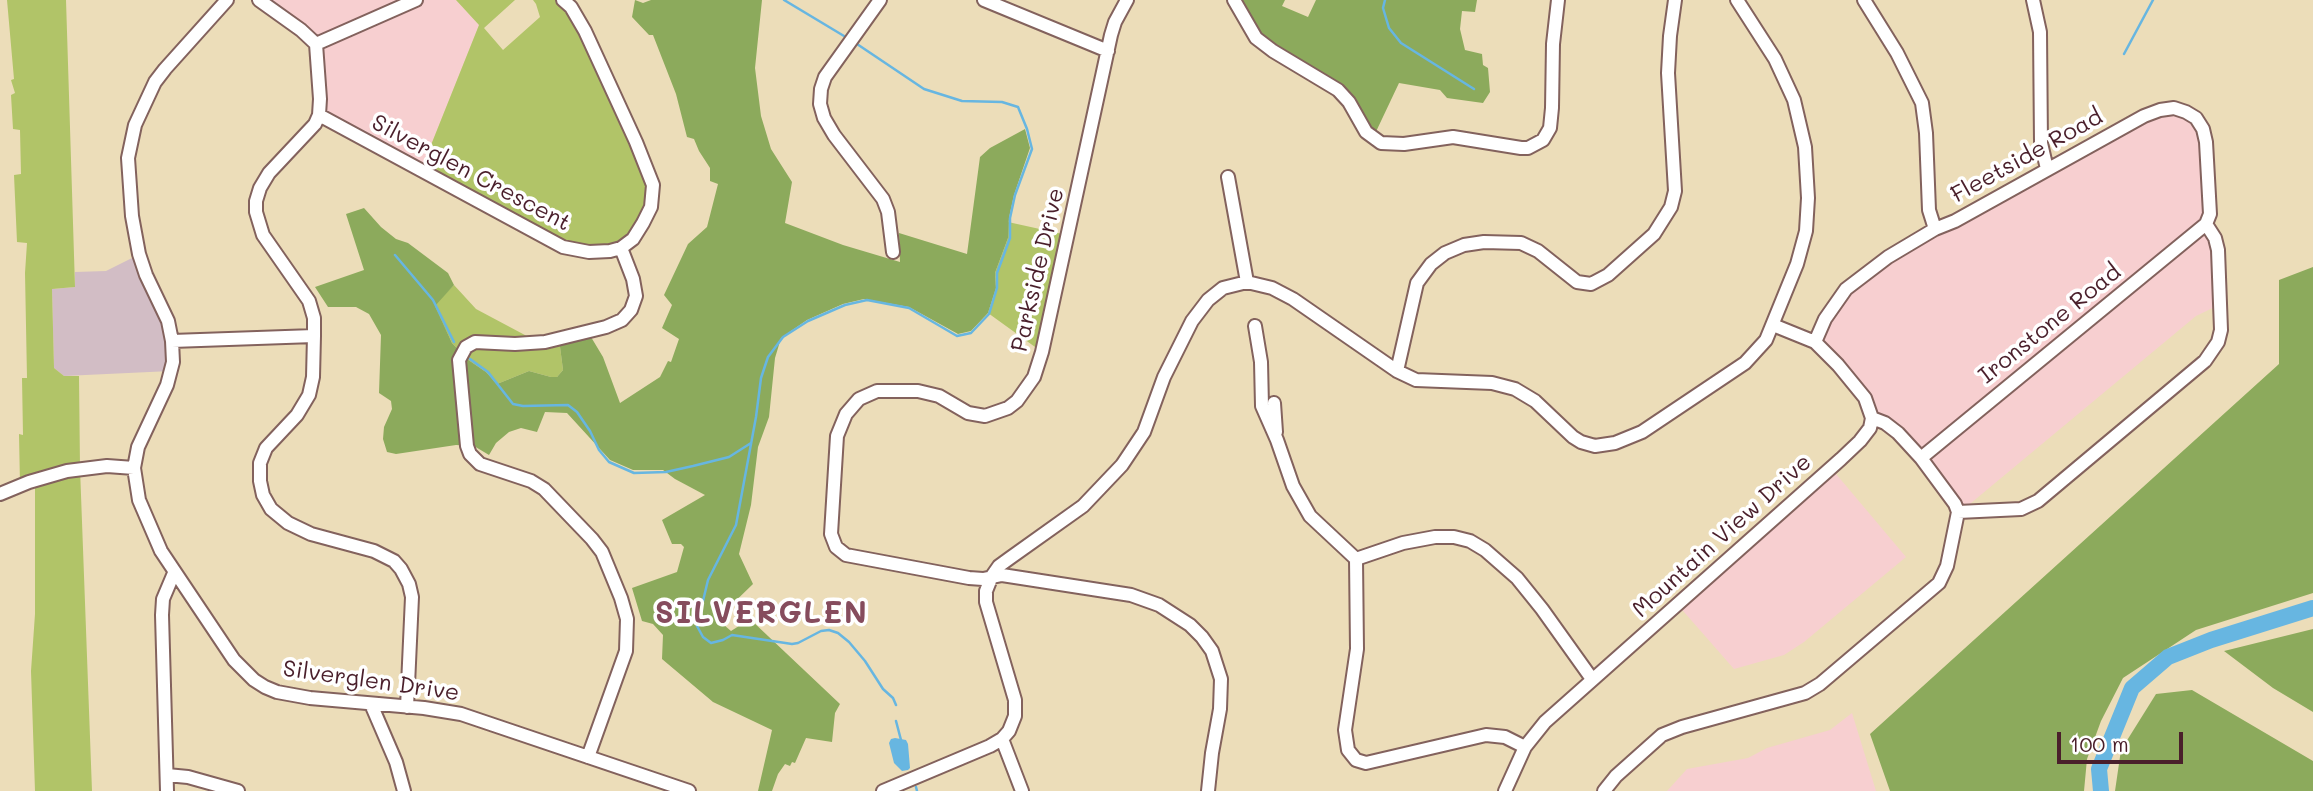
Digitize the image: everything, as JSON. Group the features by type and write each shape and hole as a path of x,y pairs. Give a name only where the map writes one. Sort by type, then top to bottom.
{"street":[{"name":"Silverglen Drive","path":"227,0 160,75 144,102 130,142 128,158 137,243 146,275 168,321 172,341 171,372 138,447 134,468 135,486 160,551 234,660 254,680 277,692 461,714 689,791"},
{"path":"258,0 316,44 319,72 319,115 307,133 270,173 260,188 256,201 256,212 263,236 299,285 312,309 314,336 313,377 309,395 297,415 266,448 260,463 260,481 271,509 288,523 311,534 374,551 394,561 401,569 409,583 412,597 407,707"},
{"path":"316,44 416,0"},
{"path":"880,0 825,77 821,89 821,109 834,135 883,199 888,212 893,252"},
{"path":"984,0 1108,51"},
{"name":"Parkside Drive","path":"1127,0 1115,22 1042,352 1034,377 1026,390 1007,408 985,415 968,413 947,400 918,391 877,391 853,405 840,424 837,436 831,534 841,552 855,557 970,578 983,579 1002,575 1145,598 1189,625 1202,637 1216,659 1222,691 1208,791"},
{"path":"1234,0 1256,38 1338,90 1349,102 1366,132 1381,143 1405,144 1446,137 1521,148 1528,148 1543,140 1550,128 1553,44 1558,0"},
{"path":"1397,371 1417,283 1431,264 1445,253 1464,245 1484,242 1521,243 1538,251 1577,282 1591,284 1617,268 1654,234 1671,207 1675,191 1668,73 1675,0"},
{"path":"883,791 1002,739 1013,724 1015,700 986,602 986,592 992,576 1010,558 1083,506 1122,465 1144,432 1164,377 1199,311 1223,288 1247,282 1272,288 1293,299 1397,371 1416,380 1492,383 1515,389 1535,401 1573,437 1588,445 1604,445 1642,432 1730,374 1758,350 1773,325 1797,264 1806,231 1808,198 1805,147 1789,87 1770,49 1737,0"},
{"path":"1864,0 1897,53 1922,103 1929,210 1935,229"},
{"path":"2033,0 2040,32 2041,144 2047,169"},
{"path":"570,2 653,185 649,212 638,232 621,248 633,279 636,296 631,310 622,320 597,330 545,342 475,342 464,349 458,360 470,454 481,464 531,481 544,489 597,545 611,570 621,598 627,620 626,651 588,757"},
{"name":"Fleetside Road","path":"1815,342 1825,319 1846,289 1888,257 2144,116 2160,110 2174,108 2186,112 2196,118 2203,129 2210,214 2206,223"},
{"name":"Silverglen Crescent","path":"319,115 563,247 589,252 621,248"},
{"path":"1228,177 1247,282"},
{"path":"1958,512 2021,509 2038,501 2205,361 2218,342 2221,330 2218,250 2215,238 2206,223"},
{"name":"Ironstone Road","path":"1921,458 2206,223"},
{"path":"1604,791 1616,776 1662,735 1805,693 1820,684 1939,583 1947,566 1958,512 1955,504 1921,458 1898,433 1885,423 1872,418 1866,398 1858,387 1815,342 1773,325"},
{"path":"1255,326 1261,362 1262,406 1293,486 1304,509 1356,559 1357,662 1344,736 1345,745 1351,755 1361,762 1375,762 1486,735 1505,737 1525,747"},
{"path":"172,341 314,336"},
{"path":"1274,403 1277,440"},
{"name":"Mountain View Drive","path":"1505,791 1525,747 1545,722 1841,459 1870,428 1872,418"},
{"path":"0,494 67,471 97,467 134,468"},
{"path":"1356,559 1403,543 1435,537 1454,537 1470,541 1485,550 1517,578 1592,679"},
{"path":"167,791 162,615 163,599 174,573"},
{"path":"371,704 396,762 404,791"},
{"path":"1002,739 1022,791"},
{"path":"167,775 188,777 238,791"}],"shaded area":[{"path":"258,0 456,0 479,25 421,170 325,118 317,51"},
{"path":"2174,108 2203,129 2221,304 2196,316 1959,513 1815,343 1847,288 2047,169"},
{"path":"140,254 163,310 171,371 64,376 54,368 52,289 75,287 75,272 106,271"},
{"path":"1831,468 1906,557 1804,642 1784,655 1734,669 1677,604"},
{"path":"1852,713 1876,791 1667,791 1687,769 1748,758 1767,748 1830,730"}],"green space":[{"path":"7,0 66,0 75,287 52,289 54,368 64,376 79,376 92,791 35,791 31,671 35,614 35,480 20,485 19,434 23,435 22,378 27,378 27,243 17,242 14,175 21,174 20,130 13,129 11,95 15,93 11,80 14,79"},
{"path":"456,0 515,0 484,28 503,50 540,17 533,0 564,0 653,190 629,243 580,252 421,170 479,25"},
{"path":"635,0 643,3 651,0 762,0 755,68 761,116 771,149 792,182 785,223 843,245 900,262 899,233 967,254 980,157 990,148 1025,129 1030,148 1014,195 1008,238 995,273 996,288 988,313 971,331 958,334 909,307 864,299 843,304 807,320 781,338 775,358 769,417 758,447 751,505 739,554 753,584 717,619 731,631 750,619 840,704 835,713 832,742 806,738 795,763 792,762 790,766 785,764 772,791 758,791 772,730 713,702 662,659 663,635 653,624 642,621 632,588 677,572 684,547 681,544 672,544 662,520 705,495 663,470 633,470 610,460 567,413 545,412 537,432 521,428 509,432 496,443 489,455 474,446 456,445 396,454 387,452 383,439 384,427 392,409 391,401 379,393 381,335 369,314 356,307 328,307 315,287 364,270 346,214 364,208 396,239 408,243 448,273 454,285 435,306 452,343 497,384 529,371 557,377 563,370 559,339 588,332 603,357 620,403 660,377 668,361 671,362 679,339 662,328 672,305 664,295 688,244 707,227 718,184 710,181 710,168 694,139 687,137 676,94 653,35 649,35 632,17"},
{"path":"1235,0 1285,0 1282,6 1308,17 1316,0 1477,0 1475,12 1462,11 1460,29 1465,50 1482,54 1483,65 1488,68 1490,92 1483,103 1447,98 1440,90 1399,83 1373,138 1349,102 1274,52"},
{"path":"1008,222 1067,235 1042,352 988,313 996,288 995,273 1008,238"},
{"path":"2313,267 2313,593 2196,630 2123,678 2101,721 2087,759 2084,791 1890,791 1870,734 2279,364 2279,280"},
{"path":"454,285 476,309 538,342 559,339 563,370 557,377 529,371 497,384 452,343 434,305"},
{"path":"2313,629 2313,712 2273,688 2224,651"},
{"path":"2192,690 2313,761 2313,791 2115,791 2121,750 2156,694"}],"water":[{"path":"895,738 906,740 908,744 908,770 902,771 894,763 889,743"}],"waterway":[{"path":"784,0 849,39"},
{"path":"1385,0 1383,8 1389,28 1401,43 1474,89"},
{"path":"2124,54 2153,0"},
{"path":"854,42 924,89 962,101 1002,102 1018,107 1032,149 1015,195 1010,218 1010,238 997,273 997,288 989,314 971,333 957,336 909,308 867,300 845,305 808,321 783,337 768,357 761,378 736,525 708,580 697,626 703,637 711,643 732,635 792,644 821,631 838,633 865,661 896,705"},
{"path":"395,255 433,300 454,342"},
{"path":"470,359 488,372 513,404 568,405 577,412 609,462 634,473 666,472 729,457 751,443"},
{"path":"2101,791 2099,769 2132,688 2168,657 2211,640 2313,608"},
{"path":"896,721 901,740"},
{"path":"916,787 917,791"}],"district":[{"name":"SILVERGLEN","path":"762,614"}]}
